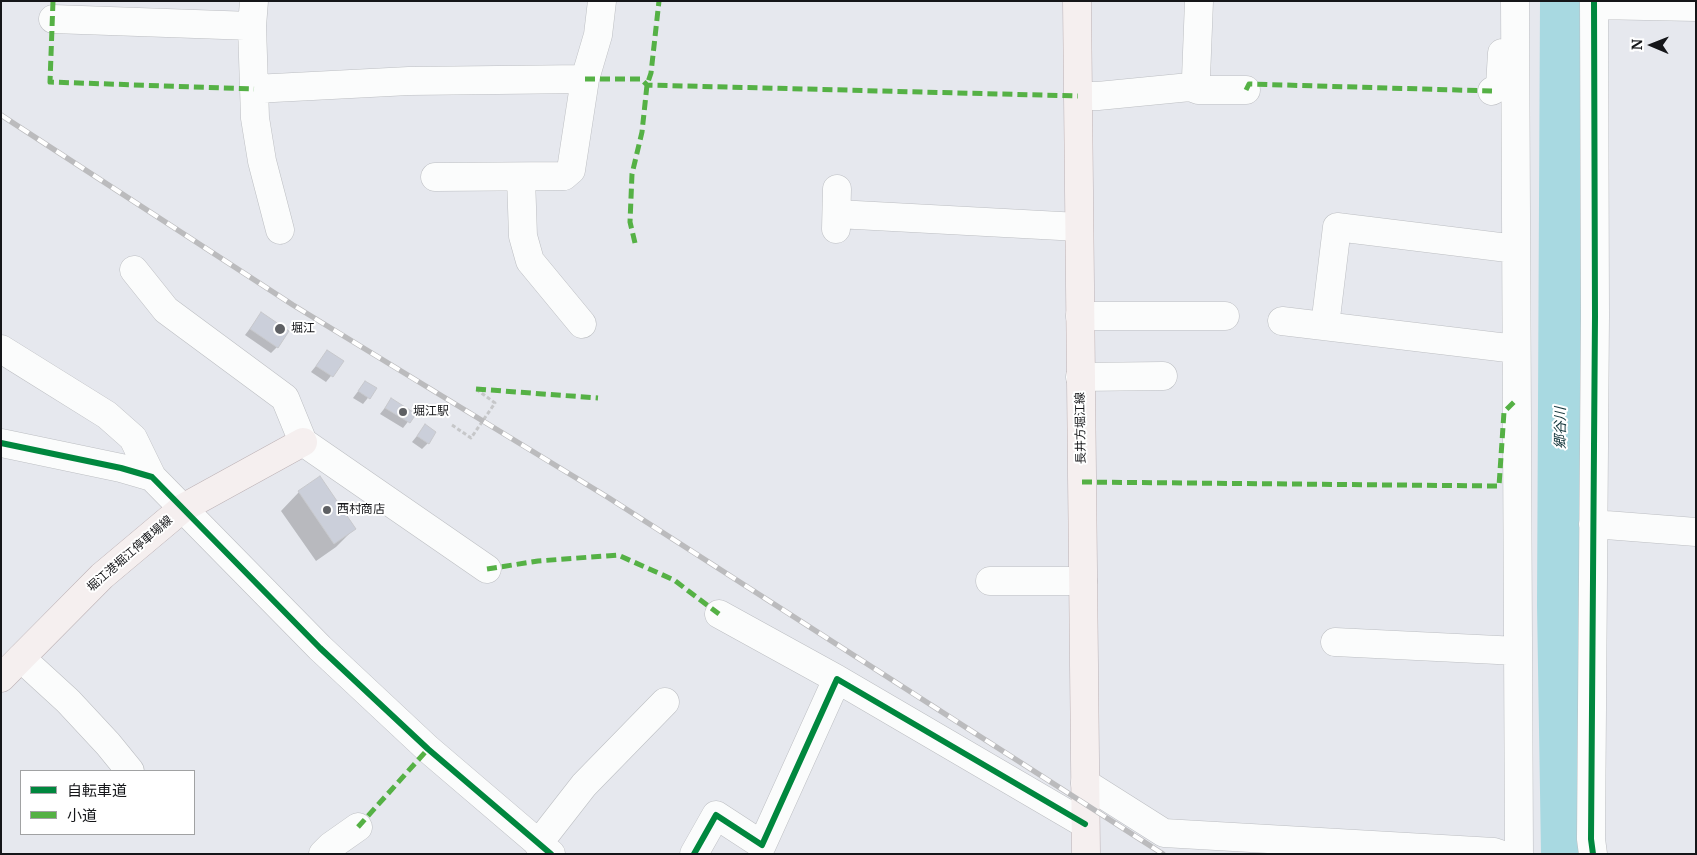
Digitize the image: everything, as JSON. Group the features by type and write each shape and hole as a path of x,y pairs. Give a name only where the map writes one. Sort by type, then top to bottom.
{"main road":[{"name":"長井方堀江線","path":"1077,1 1086,854"},
{"name":"堀江港堀江停車場線","path":"1,678 102,576 183,508 303,442"}],"street":[{"path":"435,178 564,176 571,170 585,79 598,35 602,1"},
{"path":"1190,87 1196,78 1199,1"},
{"path":"1492,91 1500,86 1505,1"},
{"path":"1515,1 1519,854"},
{"path":"1593,854 1591,839 1594,524 1594,3 1696,7"},
{"path":"53,19 253,14 255,118 262,161 280,230"},
{"path":"254,89 409,81 585,79"},
{"path":"1078,96 1098,96 1190,87 1198,90 1246,90"},
{"path":"520,178 522,236 530,261 582,324"},
{"path":"837,210 1079,227"},
{"path":"1325,326 1337,227 1516,249"},
{"path":"134,270 166,310 285,398 303,442 487,569"},
{"path":"1080,316 1225,316"},
{"path":"1282,321 1516,350"},
{"path":"1,349 107,415 133,438 152,477 320,648 534,847 584,785 665,702"},
{"path":"1080,377 1163,376"},
{"path":"1,443 120,468 152,477"},
{"path":"1594,524 1696,532"},
{"path":"990,581 1083,581"},
{"path":"719,614 838,679 1085,824"},
{"path":"1335,642 1518,651"},
{"path":"21,658 68,701 129,770"},
{"path":"694,854 716,816 762,845 838,679"},
{"path":"1085,783 1164,833 1494,852 1500,854"},
{"path":"323,854 358,827"}],"path":[{"path":"452,424 471,438 476,431 495,403 476,389"}],"building":[{"path":"261,312 289,331 278,348 250,329"},
{"path":"327,350 344,361 333,377 316,366"},
{"path":"365,381 377,388 370,399 358,391"},
{"name":"堀江駅","path":"391,398 416,414 410,423 385,408"},
{"path":"425,424 436,432 429,444 417,436"},
{"name":"西村商店","path":"320,476 356,529 334,544 298,491"}],"waterway":[{"name":"郷谷川","path":"1563,1 1560,605 1564,854"}],"railway":[{"path":"1,115 293,305 609,498 1163,854"}],"marked path":[{"path":"53,1 50,82 254,89"},
{"path":"635,243 630,222 632,174 642,132 659,1"},
{"path":"585,79 641,79 647,85 1078,96"},
{"path":"1246,90 1249,84 1492,91"},
{"path":"476,389 598,398"},
{"path":"1082,482 1499,486 1504,412 1517,399"},
{"path":"487,569 538,561 618,555 674,580 719,614"},
{"path":"358,827 428,749"}],"cycle path":[{"path":"1593,854 1591,839 1595,316 1594,1"},
{"path":"1,443 121,468 152,477 320,648 428,749 551,854"},
{"path":"694,854 716,815 762,845 837,679 1085,824"}],"place":[{"name":"堀江","path":"280,329"},
{"name":"堀江駅","path":"403,412"},
{"name":"西村商店","path":"327,510"}]}
